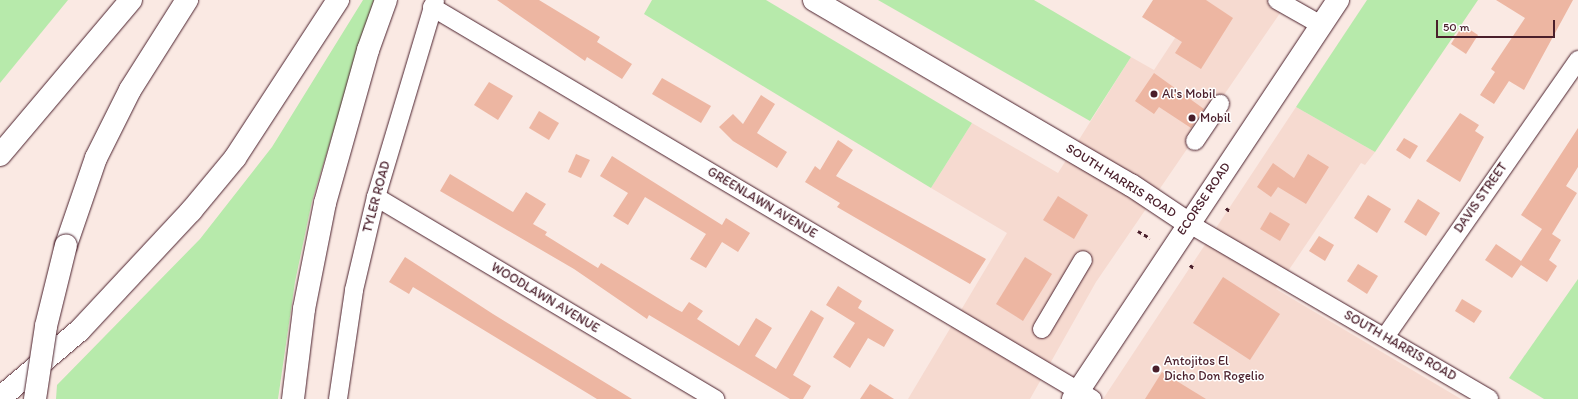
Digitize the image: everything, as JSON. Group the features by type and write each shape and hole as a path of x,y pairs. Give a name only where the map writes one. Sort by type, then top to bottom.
{"main road":[{"path":"0,155 131,0"},
{"path":"35,399 46,326 66,245 110,131 156,46 187,0"},
{"path":"0,398 80,330 191,211 252,133 338,0"},
{"path":"294,399 304,309 325,203 366,57 386,0"},
{"name":"SOUTH HARRIS ROAD","path":"814,0 1131,185 1188,223"},
{"name":"ECORSE ROAD","path":"1081,396 1188,223 1338,0"}],"street":[{"path":"1277,0 1321,25"},
{"name":"TYLER ROAD","path":"338,399 354,290 376,197 434,4"},
{"name":"GREENLAWN AVENUE","path":"434,4 1081,396"},
{"name":"DAVIS STREET","path":"1385,337 1578,60"},
{"path":"1195,141 1220,104"},
{"name":"WOODLAWN AVENUE","path":"376,197 715,399"},
{"name":"SOUTH HARRIS ROAD","path":"1188,223 1489,399"},
{"path":"1042,329 1083,260"}],"path":[{"path":"1226,208 1231,212"},
{"path":"1138,231 1150,238"},
{"path":"1190,265 1194,268"}],"shaded area":[{"path":"1200,0 1289,0 1096,282 1030,399 908,399 1007,233 931,188 972,123 1058,173 1131,57 1154,70"},
{"path":"1296,107 1375,152 1365,165 1361,163 1276,289 1461,399 1103,399"}],"green space":[{"path":"0,0 68,0 0,83"},
{"path":"363,0 374,0 312,201 295,282 278,399 56,399 57,385 200,239 272,147"},
{"path":"652,0 766,0 972,123 931,188 644,14"},
{"path":"878,0 1034,0 1131,57 1090,121"},
{"path":"1367,0 1478,0 1375,152 1296,107"},
{"path":"1578,279 1578,399 1544,399 1509,378"}],"building":[{"path":"497,0 539,0 600,37 597,42 632,64 622,79 587,57 585,61"},
{"path":"1153,0 1206,0 1233,18 1201,69 1175,53 1182,42 1142,17"},
{"path":"1496,0 1573,0 1524,90 1509,81 1494,104 1480,95 1495,72 1491,69 1525,18"},
{"path":"1463,25 1478,35 1466,54 1451,44"},
{"path":"1154,73 1204,109 1191,128 1159,107 1154,114 1135,101"},
{"path":"662,78 711,106 701,123 652,94"},
{"path":"489,82 513,96 498,120 474,105"},
{"path":"761,95 775,104 757,133 787,152 777,168 733,141 719,127 733,114 743,124"},
{"path":"539,111 559,123 549,140 529,128"},
{"path":"1460,113 1479,125 1475,131 1484,137 1460,182 1426,161"},
{"path":"1578,128 1578,167 1566,186 1577,193 1552,234 1561,240 1549,260 1557,266 1547,282 1521,265 1512,278 1485,260 1496,244 1521,261 1542,229 1521,215"},
{"path":"1404,138 1418,146 1410,159 1396,150"},
{"path":"838,140 853,150 836,176 986,259 970,284 837,207 840,203 805,182 815,166 820,170"},
{"path":"576,154 590,160 581,178 568,172"},
{"path":"1308,154 1329,167 1306,204 1278,187 1271,197 1257,187 1273,163 1294,178"},
{"path":"612,156 722,225 726,218 750,233 738,252 722,242 706,268 690,259 706,234 645,197 628,225 613,216 628,193 600,176"},
{"path":"450,174 513,212 526,192 546,204 533,224 547,232 545,235 598,268 601,263 682,312 689,302 703,311 697,319 739,346 756,318 772,328 755,356 776,369 811,310 824,318 793,375 811,386 803,399 790,399 649,315 647,319 574,269 440,191"},
{"path":"1368,195 1391,209 1377,233 1354,218"},
{"path":"1058,196 1088,215 1074,239 1043,220"},
{"path":"1418,199 1440,213 1426,236 1404,222"},
{"path":"1270,212 1290,224 1280,241 1260,229"},
{"path":"1319,236 1334,245 1325,261 1309,251"},
{"path":"405,257 493,314 632,399 597,399 413,287 409,294 389,282"},
{"path":"1025,257 1052,274 1023,321 996,304"},
{"path":"1358,264 1378,276 1367,294 1347,281"},
{"path":"1223,277 1280,314 1250,360 1193,323"},
{"path":"838,286 862,301 858,308 894,330 884,347 868,338 850,368 833,357 855,323 826,305"},
{"path":"1462,299 1482,311 1474,323 1455,311"},
{"path":"1162,372 1206,399 1145,399"},
{"path":"870,384 894,399 860,399"}],"place":[{"name":"Al's Mobil","path":"1154,94"},
{"name":"Mobil","path":"1192,118"},
{"name":"Antojitos El Dicho Don Rogelio","path":"1156,369"}]}
